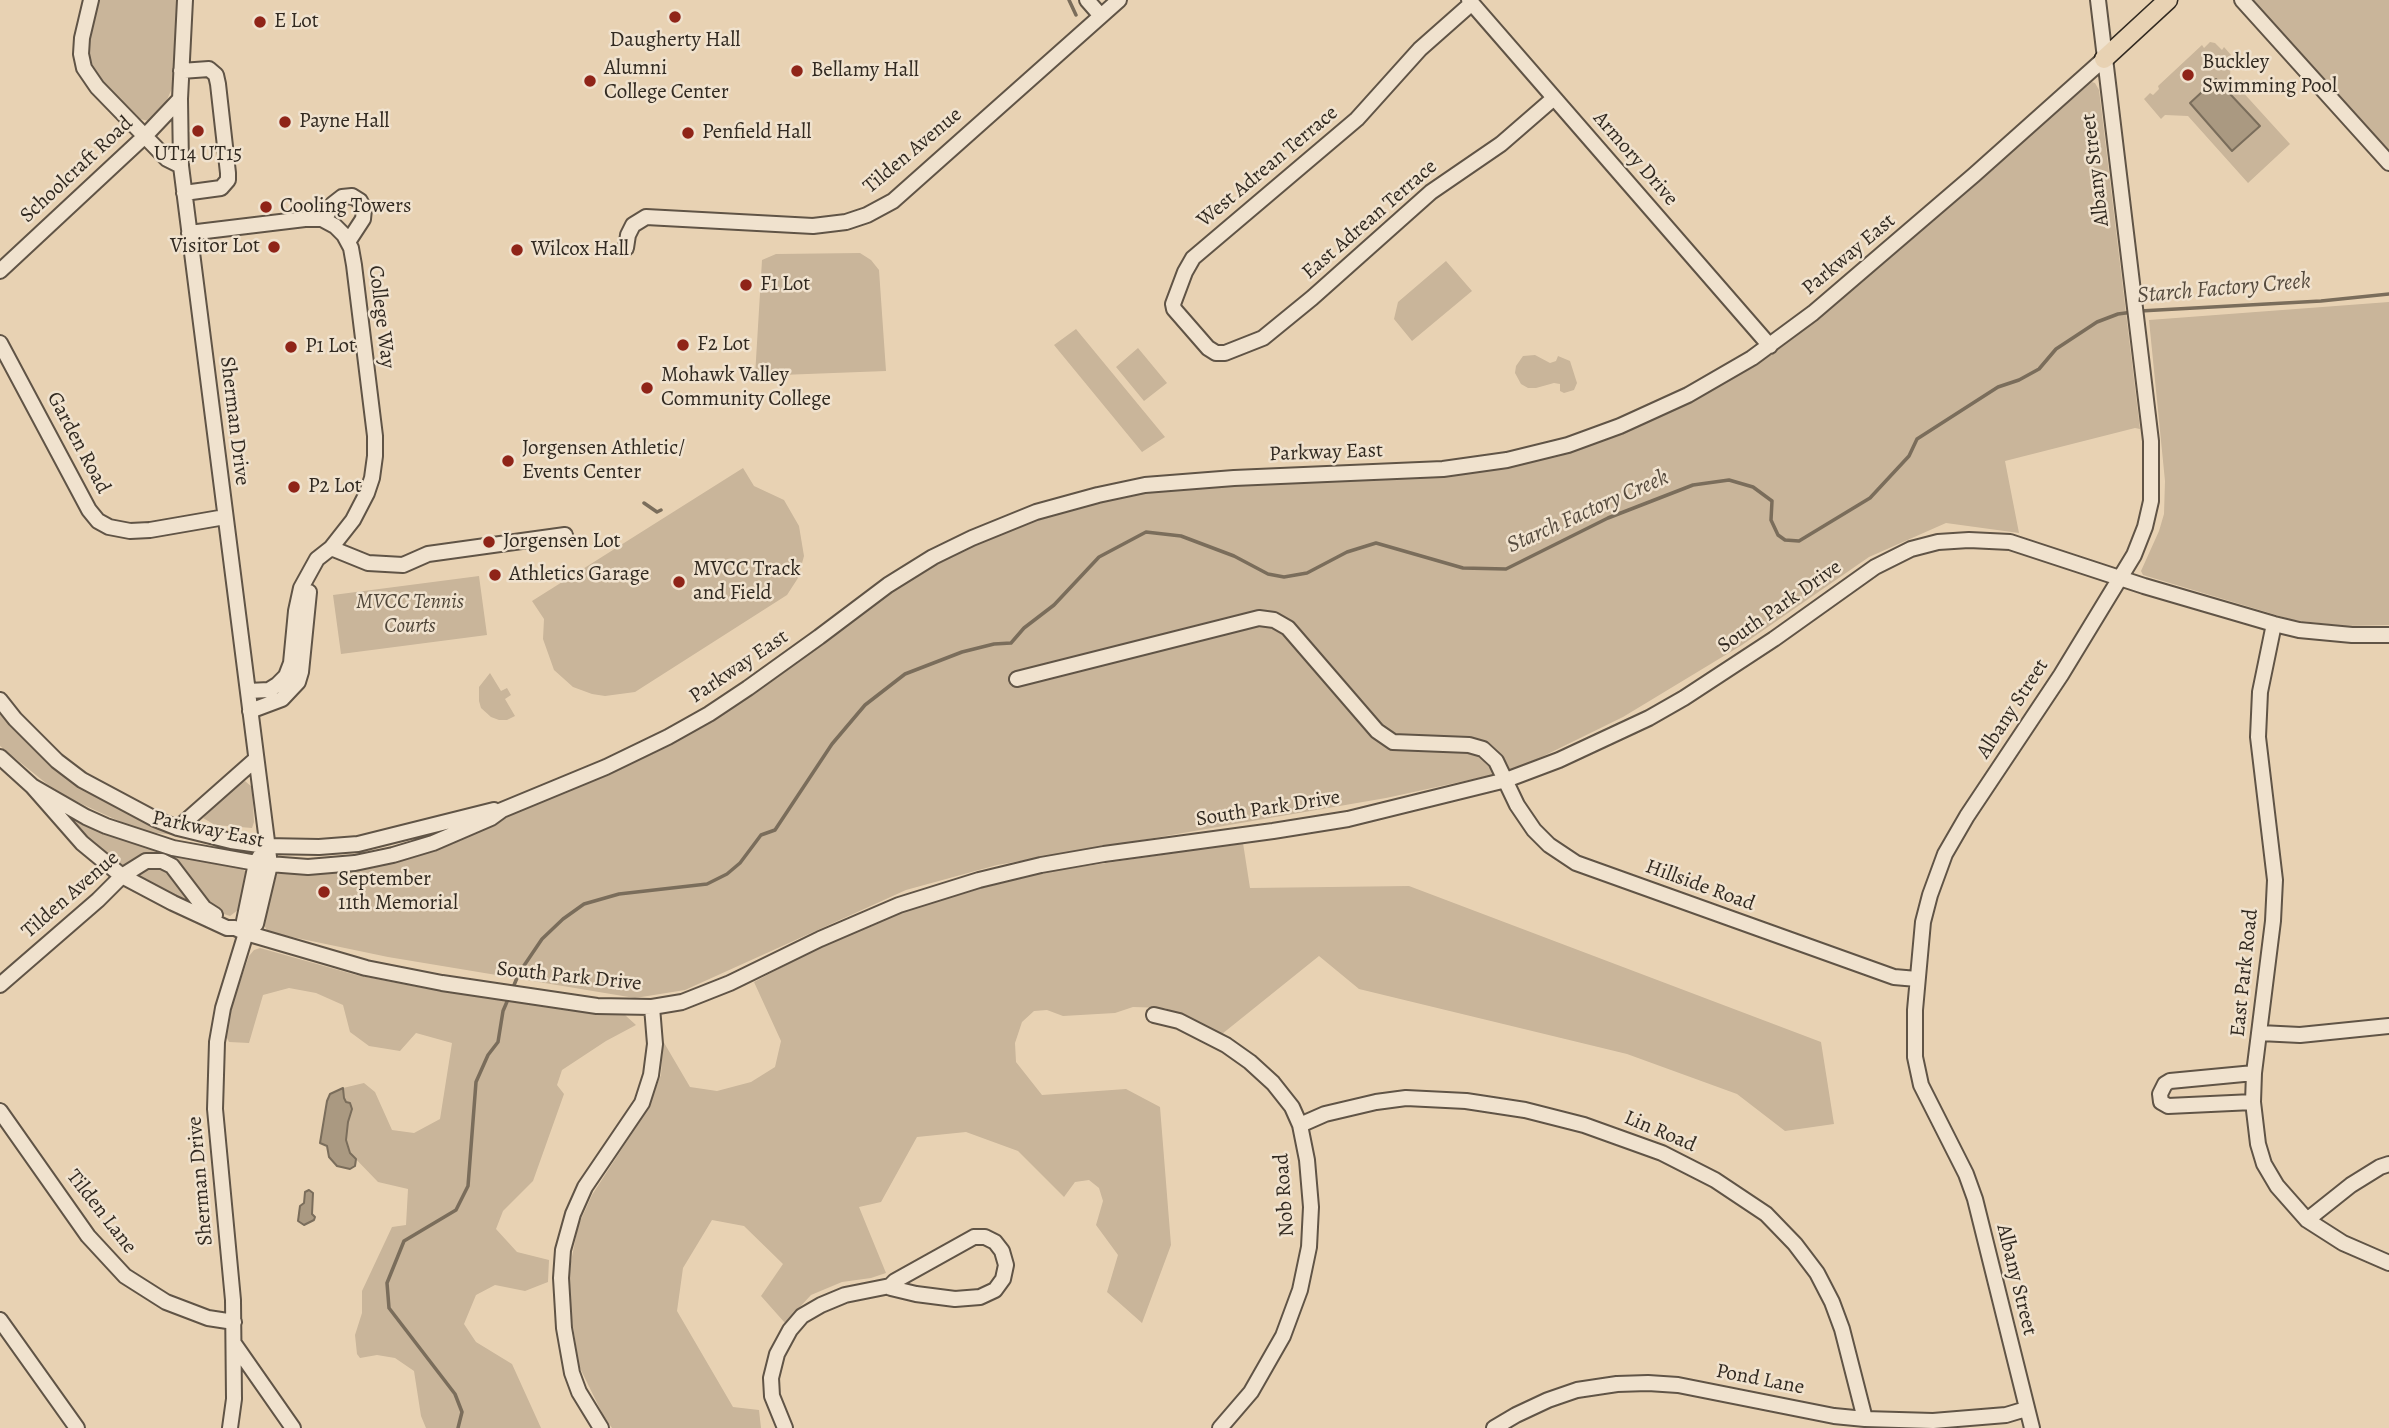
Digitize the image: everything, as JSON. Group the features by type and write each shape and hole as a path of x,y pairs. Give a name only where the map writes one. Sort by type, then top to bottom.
{"main road":[{"path":"2104,59 2168,0"}],"street":[{"path":"91,0 82,38 84,68 97,87 167,159 181,166"},
{"name":"Sherman Drive","path":"185,0 180,99 181,166 266,846 256,924 240,931 217,1041 215,1109 234,1322 234,1399 230,1428"},
{"path":"1087,0 1101,16"},
{"name":"Tilden Avenue","path":"626,248 633,225 646,217 813,226 846,222 867,215 893,201 1119,0"},
{"name":"Albany Street","path":"2032,1428 1975,1199 1966,1174 1921,1085 1915,1057 1917,979 1923,922 1945,854 1967,816 2061,675 2134,555 2151,501 2151,441 2098,0"},
{"path":"2242,0 2389,163"},
{"name":"Armory Drive","path":"1470,2 1770,346"},
{"name":"West Adrean Terrace","path":"1246,346 1225,353 1208,348 1174,309 1174,298 1188,265 1357,119 1420,49 1470,2"},
{"name":"Parkway East","path":"32,786 106,826 155,843 263,864 308,867 355,863 433,844 491,818 502,810 606,767 668,737 748,688 888,585 922,564 972,538 1036,512 1145,485 1234,478 1443,469 1507,460 1567,445 1620,426 1688,395 1770,346 1813,313 1964,184 2104,59"},
{"path":"181,71 209,69 216,75 228,173 228,180 220,188 184,193"},
{"name":"East Adrean Terrace","path":"1246,346 1263,338 1426,196 1501,144 1554,98"},
{"name":"Schoolcraft Road","path":"0,271 145,136 180,99"},
{"path":"189,233 322,219 337,199 347,196 356,198 363,205 365,214 348,242"},
{"name":"College Way","path":"248,691 269,690 286,676 291,663 298,597 314,564 361,507 372,478 375,436 352,256 348,242 335,226 322,219"},
{"name":"Garden Road","path":"0,343 89,510 98,521 125,531 147,531 225,517"},
{"path":"328,550 368,563 403,565 428,554 565,535"},
{"name":"South Park Drive","path":"122,876 226,928 366,968 442,983 597,1006 652,1007 694,997 899,905 979,880 1104,854 1348,819 1506,780 1559,760 1649,718 1774,639 1832,595 1875,567 1911,549 1938,542 2010,542 2274,624 2299,630 2389,635"},
{"name":"College Way","path":"250,711 282,699 298,682 309,591 328,550"},
{"name":"Hillside Road","path":"1017,679 1259,618 1274,620 1288,628 1377,731 1393,742 1469,745 1483,749 1496,761 1517,805 1534,830 1549,845 1576,863 1894,977 1917,979"},
{"name":"East Park Road","path":"2274,624 2260,692 2258,737 2275,880 2273,921 2254,1073 2253,1102 2258,1143 2264,1164 2283,1195 2307,1220 2343,1243 2389,1263"},
{"name":"Parkway East","path":"0,700 57,761 82,780 107,795 177,828 232,841 266,846 319,847 358,844 489,810 502,810"},
{"name":"Parkway East","path":"0,757 32,786 82,843 122,876"},
{"path":"177,828 256,760"},
{"name":"Tilden Avenue","path":"0,985 122,876 146,861 162,860 172,866 204,908 240,931"},
{"path":"601,1428 579,1392 572,1373 564,1328 561,1278 563,1250 573,1214 585,1187 642,1103 651,1074 655,1044 652,1007"},
{"name":"Nob Road","path":"1154,1015 1167,1017 1205,1034 1250,1062 1292,1107 1300,1125 1307,1160 1311,1207 1309,1247 1300,1290 1283,1336 1251,1392 1220,1428"},
{"path":"2260,1033 2300,1035 2389,1026"},
{"path":"2253,1102 2168,1106 2161,1102 2160,1094 2165,1084 2170,1081 2254,1073"},
{"name":"Lin Road","path":"1300,1125 1325,1114 1376,1102 1406,1098 1466,1101 1525,1110 1584,1125 1662,1153 1715,1180 1766,1214 1795,1244 1817,1273 1842,1329 1865,1419"},
{"name":"Tilden Lane","path":"0,1111 88,1236 125,1276 166,1302 208,1318 234,1322"},
{"path":"2307,1220 2351,1185 2389,1164"},
{"path":"785,1428 772,1396 771,1378 777,1354 790,1330 802,1316 845,1295 890,1286 895,1280 968,1239 985,1237 995,1242 1002,1251 1006,1265 1003,1279 995,1290 980,1297 946,1298 916,1294 890,1286"},
{"path":"0,1320 77,1428"},
{"path":"234,1345 293,1428"},
{"name":"Pond Lane","path":"1494,1428 1548,1400 1577,1390 1617,1384 1678,1385 1835,1416 1865,1419 1933,1421 2006,1415 2026,1409"}],"green space":[{"path":"97,0 177,0 173,86 163,109 150,121 139,119 98,77 90,62 88,47"},
{"path":"2250,0 2389,0 2389,154"},
{"path":"2210,42 2222,50 2224,47 2231,55 2230,78 2290,144 2248,183 2188,116 2165,115 2161,119 2144,99 2150,93 2153,95 2159,89 2158,86 2202,45 2204,48"},
{"path":"2092,82 2099,90 2140,429 2135,428 2005,461 2019,533 1946,523 1869,557 1742,645 1623,717 1515,770 1386,798 997,865 906,890 685,990 635,998 388,957 273,933 263,924 277,874 300,873 451,842 613,770 928,567 985,538 1040,517 1093,501 1149,491 1446,475 1554,455 1611,437 1658,418 1747,370 1807,327"},
{"path":"860,253 871,260 879,270 886,371 755,376 762,260 776,254"},
{"path":"1446,261 1472,291 1412,341 1394,319 1398,302"},
{"path":"2389,302 2389,625 2345,626 2293,620 2143,575 2141,571 2164,514 2165,481 2149,320"},
{"path":"1076,329 1165,437 1142,452 1054,345"},
{"path":"1138,348 1167,383 1144,401 1116,367"},
{"path":"1535,355 1550,363 1556,361 1558,356 1570,361 1577,383 1574,390 1564,393 1560,391 1560,384 1554,383 1536,388 1521,384 1515,373 1516,366 1523,356"},
{"name":"MVCC Track and Field","path":"743,468 754,486 784,500 799,526 804,556 798,578 787,595 635,692 605,696 573,687 554,670 543,639 544,619 532,601"},
{"name":"MVCC Tennis Courts","path":"479,576 487,635 341,654 333,595"},
{"path":"490,673 501,691 507,688 511,695 505,699 515,716 507,720 491,717 481,708 479,687"},
{"path":"0,709 69,776 238,849 149,832 73,800 47,784 0,746"},
{"path":"245,781 252,787 252,828 215,825 203,818 238,784"},
{"path":"65,814 172,853 241,868 246,872 246,877 238,910 230,916 212,910 180,866 121,867 91,844"},
{"path":"1243,843 1250,888 1409,886 1821,1042 1834,1124 1785,1131 1737,1094 1627,1054 1359,989 1319,956 1222,1034 1165,1008 1133,1007 1115,1013 1063,1016 1047,1010 1034,1011 1022,1022 1015,1043 1016,1062 1042,1095 1126,1089 1160,1107 1171,1245 1142,1323 1107,1292 1118,1255 1096,1225 1103,1201 1099,1188 1089,1180 1075,1182 1064,1197 1018,1151 966,1132 917,1137 881,1202 859,1207 886,1273 842,1282 811,1295 785,1323 761,1296 783,1264 744,1226 712,1220 683,1268 677,1311 733,1407 759,1410 761,1428 612,1428 579,1366 571,1313 569,1272 578,1226 592,1195 647,1110 661,1075 663,1041 690,1087 717,1091 751,1082 775,1067 781,1041 754,982 822,946 903,912 982,888 1052,871"},
{"path":"163,865 196,908 134,876 136,869"},
{"path":"260,948 356,975 423,988 625,1015 636,1025 562,1070 557,1085 564,1094 533,1181 503,1211 496,1229 517,1252 549,1260 548,1282 525,1291 495,1285 476,1295 464,1324 476,1342 512,1364 541,1428 426,1428 421,1416 414,1371 395,1358 377,1355 360,1358 357,1354 355,1335 362,1313 362,1291 392,1227 406,1225 408,1189 378,1182 350,1153 346,1140 348,1122 343,1088 364,1083 375,1092 392,1130 414,1133 440,1119 452,1043 416,1033 400,1051 369,1046 350,1032 343,1005 316,993 289,988 263,995 249,1043 229,1042 225,1034 230,1011 249,956"}],"shaded area":[{"path":"2216,79 2260,126 2232,151 2190,103"},
{"path":"343,1088 344,1098 352,1109 346,1140 350,1153 356,1159 355,1166 350,1169 337,1166 329,1157 327,1146 320,1143 327,1101 330,1094"},
{"path":"309,1190 313,1193 312,1214 315,1217 304,1225 298,1221 300,1206 304,1203 305,1192"}],"waterway":[{"path":"1069,0 1076,15"},
{"name":"Starch Factory Creek","path":"2140,311 2321,301 2389,294"},
{"name":"Starch Factory Creek","path":"512,990 519,973 542,939 584,904 619,894 707,884 727,874 740,863 761,835 775,830 832,744 865,705 905,674 962,652 1011,643 1024,628 1054,605 1099,557 1146,532 1181,536 1234,556 1268,574 1284,577 1307,573 1347,552 1376,543 1463,568 1506,569 1608,518 1693,485 1729,480 1753,487 1772,501 1771,520 1778,535 1785,540 1799,541 1870,498 1909,456 1917,439 1998,387 2039,369 2056,349 2097,322 2133,312"},
{"path":"644,503 657,512 661,510"},
{"name":"Starch Factory Creek","path":"458,1428 462,1412 455,1394 389,1308 387,1283 404,1241 456,1210 468,1186 476,1082 488,1055 498,1042 503,1011 509,997"}],"place":[{"name":"Daugherty Hall","path":"675,17"},
{"name":"E Lot","path":"260,22"},
{"name":"Bellamy Hall","path":"797,71"},
{"name":"Buckley Swimming Pool","path":"2188,75"},
{"name":"Alumni College Center","path":"590,81"},
{"name":"Payne Hall","path":"285,122"},
{"name":"UT14 UT15","path":"198,131"},
{"name":"Penfield Hall","path":"688,133"},
{"name":"Cooling Towers","path":"266,207"},
{"name":"Visitor Lot","path":"274,247"},
{"name":"Wilcox Hall","path":"517,250"},
{"name":"F1 Lot","path":"746,285"},
{"name":"F2 Lot","path":"683,345"},
{"name":"P1 Lot","path":"291,347"},
{"name":"Mohawk Valley Community College","path":"647,388"},
{"name":"Jorgensen Athletic/ Events Center","path":"508,461"},
{"name":"P2 Lot","path":"294,487"},
{"name":"Jorgensen Lot","path":"489,542"},
{"name":"Athletics Garage","path":"495,575"},
{"name":"MVCC Track and Field","path":"679,582"},
{"name":"September 11th Memorial","path":"324,892"}]}
